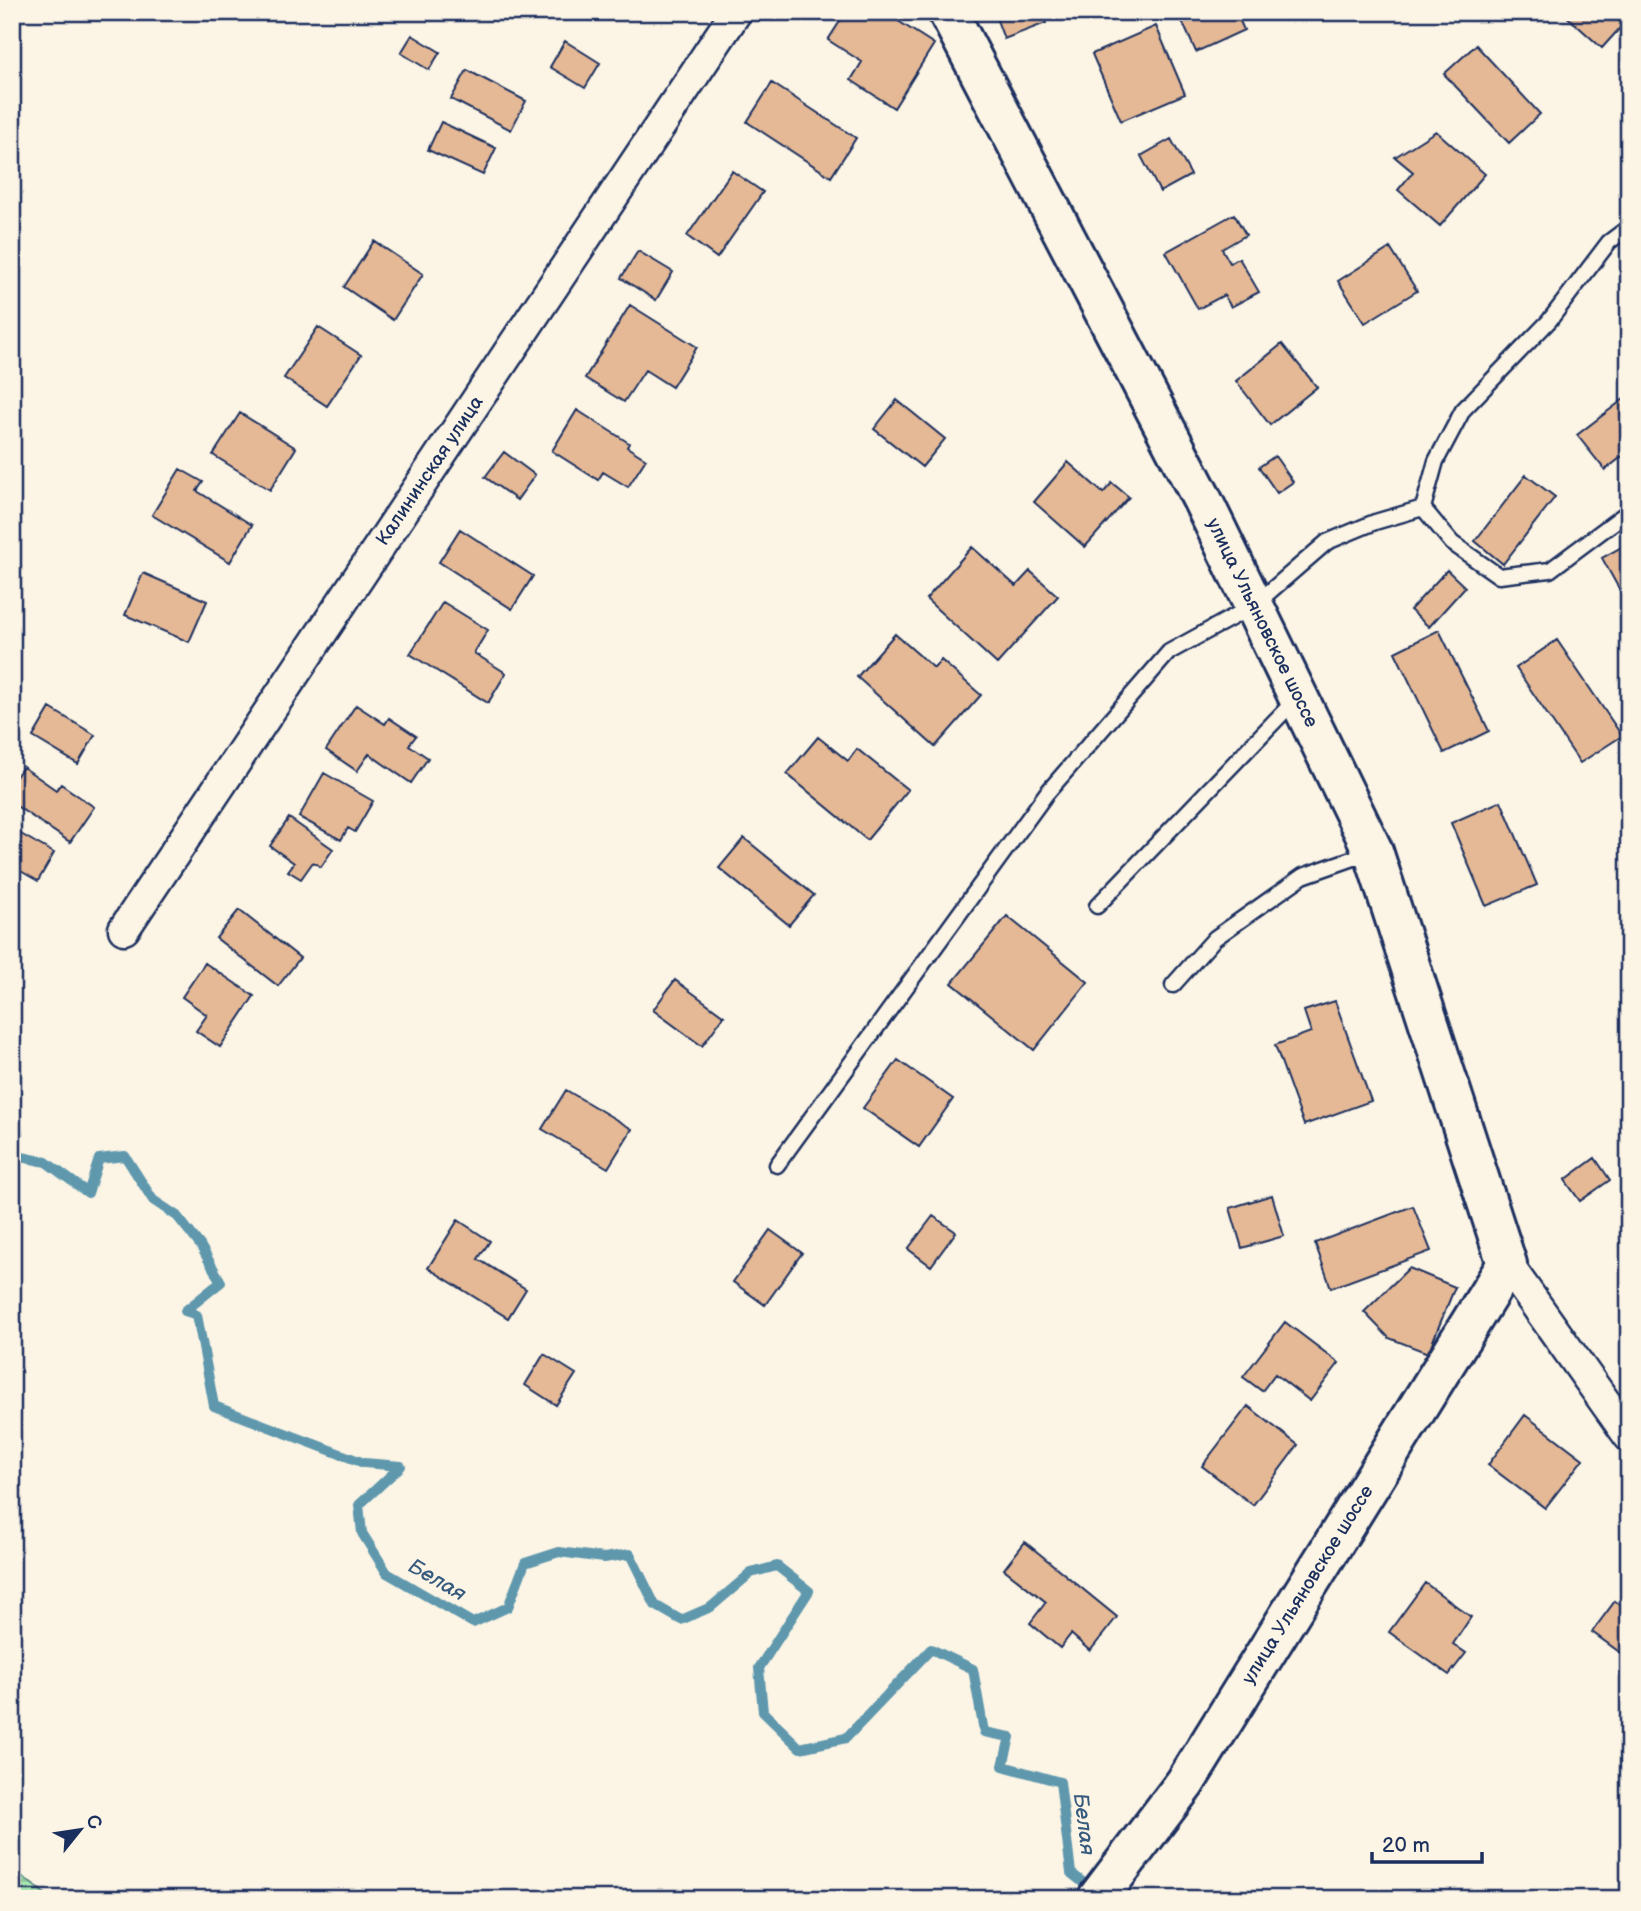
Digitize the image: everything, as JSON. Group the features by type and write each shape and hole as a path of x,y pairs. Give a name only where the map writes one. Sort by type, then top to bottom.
{"street":[{"name":"Калининская улица","path":"124,929 736,12"},
{"name":"улица Ульяновское шоссе","path":"948,12 1202,499 1373,851 1507,1264 1629,1436"},
{"name":"улица Ульяновское шоссе","path":"1097,1899 1185,1783 1507,1264"}],"lane":[{"path":"1423,508 1436,461 1463,410 1549,321 1609,242 1629,227"},
{"path":"777,1165 1046,794 1117,708 1169,652 1254,606 1327,542 1375,522 1423,508"},
{"path":"1423,508 1452,543 1499,576 1550,570 1629,511"},
{"path":"1097,906 1298,698"},
{"path":"1173,985 1215,938 1303,876 1373,851"}],"green space":[{"path":"12,1869 52,1899 12,1899"}],"building":[{"path":"846,12 884,12 934,44 894,108 851,80 862,62 828,40"},
{"path":"994,12 1042,12 1046,23 1004,39"},
{"path":"1203,12 1236,12 1244,30 1196,52 1182,21"},
{"path":"1562,12 1629,12 1629,18 1602,48"},
{"path":"1156,26 1185,94 1121,121 1092,54"},
{"path":"412,35 440,52 429,70 401,53"},
{"path":"565,41 600,63 585,88 550,67"},
{"path":"1476,45 1540,114 1509,143 1444,74"},
{"path":"467,70 526,101 511,130 451,99"},
{"path":"772,83 856,138 831,177 747,122"},
{"path":"441,122 496,148 483,175 428,150"},
{"path":"1436,131 1485,174 1440,226 1398,190 1413,172 1395,157"},
{"path":"1171,139 1191,175 1160,192 1141,156"},
{"path":"732,171 763,192 717,258 687,236"},
{"path":"1234,214 1246,235 1222,249 1230,263 1239,258 1259,292 1231,307 1224,295 1198,309 1166,252"},
{"path":"374,241 423,274 393,320 344,287"},
{"path":"1390,248 1417,291 1365,323 1338,281"},
{"path":"638,251 673,272 656,300 621,278"},
{"path":"630,305 697,347 672,387 645,370 624,402 585,378"},
{"path":"318,327 361,355 327,406 284,378"},
{"path":"1282,344 1317,387 1270,425 1236,381"},
{"path":"1629,395 1629,451 1605,470 1577,435"},
{"path":"897,400 945,439 922,467 874,429"},
{"path":"577,410 629,443 627,447 646,459 628,487 603,472 598,480 552,451"},
{"path":"240,413 296,448 270,490 213,455"},
{"path":"504,452 535,475 517,500 485,477"},
{"path":"1275,456 1293,482 1277,493 1259,467"},
{"path":"1068,462 1103,493 1112,483 1129,497 1085,547 1034,502"},
{"path":"180,469 203,482 197,491 252,525 230,562 152,515"},
{"path":"1526,475 1555,497 1503,564 1475,541"},
{"path":"460,529 533,576 512,609 439,562"},
{"path":"1629,543 1629,607 1602,558"},
{"path":"972,547 1016,586 1030,571 1058,596 997,664 926,599"},
{"path":"1447,570 1465,587 1429,627 1410,610"},
{"path":"143,573 207,601 189,642 125,615"},
{"path":"443,602 488,630 474,653 506,673 488,703 410,654"},
{"path":"1439,630 1489,731 1444,753 1395,652"},
{"path":"895,634 934,668 941,660 981,695 935,747 857,677"},
{"path":"1557,640 1622,736 1580,763 1516,668"},
{"path":"356,705 385,724 389,718 416,736 409,745 428,758 411,783 369,754 357,771 326,750"},
{"path":"50,708 95,735 78,764 33,737"},
{"path":"818,737 848,761 857,749 908,790 867,840 787,774"},
{"path":"23,767 56,790 61,784 94,807 70,842 12,803 12,782"},
{"path":"324,773 373,801 355,832 348,828 341,840 299,817"},
{"path":"1501,801 1537,885 1486,906 1451,823"},
{"path":"289,818 333,849 321,867 313,862 301,879 288,871 294,863 270,846"},
{"path":"12,829 54,853 38,881 12,866"},
{"path":"744,838 814,895 789,925 719,868"},
{"path":"239,910 300,958 278,986 216,938"},
{"path":"1007,916 1088,982 1034,1050 952,983"},
{"path":"205,963 254,996 220,1047 196,1031 207,1015 182,997"},
{"path":"675,980 724,1016 702,1046 653,1010"},
{"path":"1335,1001 1371,1101 1304,1125 1275,1045 1311,1032 1304,1011"},
{"path":"898,1060 953,1099 919,1147 863,1108"},
{"path":"566,1090 632,1129 608,1168 542,1129"},
{"path":"1595,1158 1610,1180 1580,1201 1565,1180"},
{"path":"1272,1195 1284,1236 1242,1248 1230,1208"},
{"path":"1413,1206 1431,1251 1331,1288 1315,1243"},
{"path":"933,1216 956,1232 931,1266 908,1249"},
{"path":"458,1220 490,1241 478,1259 526,1289 508,1318 428,1268"},
{"path":"770,1230 802,1253 765,1305 733,1282"},
{"path":"1409,1268 1455,1287 1428,1353 1389,1338 1364,1312"},
{"path":"1285,1322 1339,1363 1310,1401 1275,1374 1262,1391 1243,1377"},
{"path":"544,1354 576,1374 556,1405 525,1385"},
{"path":"1248,1406 1298,1445 1253,1505 1202,1466"},
{"path":"1525,1415 1583,1459 1545,1508 1488,1465"},
{"path":"1025,1542 1117,1617 1090,1651 1071,1634 1060,1648 1030,1623 1046,1602 1004,1569"},
{"path":"1425,1583 1471,1617 1453,1644 1466,1653 1449,1675 1389,1632"},
{"path":"1615,1601 1629,1611 1629,1659 1592,1632"}],"waterway":[{"name":"Белая","path":"12,1131 18,1132 17,1156 46,1162 88,1193 99,1159 125,1156 153,1200 177,1216 200,1245 221,1282 185,1311 197,1315 214,1406 364,1463 401,1466 359,1505 362,1533 387,1573 473,1623 508,1607 525,1563 559,1552 604,1558 630,1554 655,1605 681,1620 711,1607 751,1573 777,1566 809,1591 759,1668 763,1712 800,1748 846,1738 931,1649 973,1669 984,1732 1010,1737 1003,1766 1060,1782 1071,1873 1095,1892"}]}
